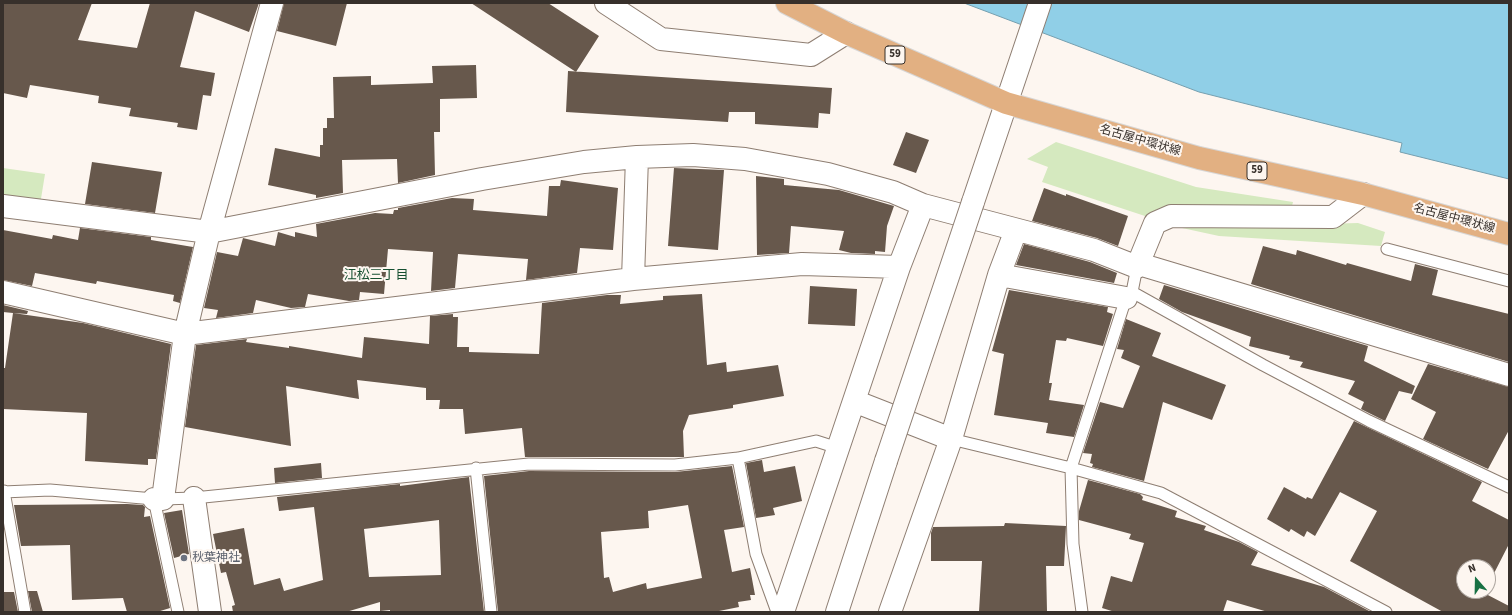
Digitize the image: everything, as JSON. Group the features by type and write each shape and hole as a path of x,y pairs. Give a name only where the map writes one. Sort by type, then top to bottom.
{"main road":[{"name":"名古屋中環状線","path":"787,3 846,33 1006,103 1199,158 1363,194 1509,234"}],"street":[{"path":"159,499 185,334 209,232 272,3"},
{"path":"606,3 662,39 811,55 846,33"},
{"path":"837,612 1040,3"},
{"path":"3,206 209,232 482,179 584,162 637,157 694,155 746,159 828,174 893,192 923,204 1094,250 1138,265 1509,375"},
{"path":"632,279 637,157"},
{"path":"1138,265 1155,223 1171,216 1333,217 1363,194"},
{"path":"783,612 899,267 923,204"},
{"path":"890,612 951,439 999,275 1016,230"},
{"path":"3,292 185,334 632,279 802,264 899,267"},
{"path":"999,275 1129,295"},
{"path":"854,401 951,439"},
{"path":"194,498 210,612"}],"lane":[{"path":"1387,249 1509,281"},
{"path":"1082,612 1073,544 1071,468 1138,265"},
{"path":"1129,295 1369,421 1509,487"},
{"path":"951,439 1071,468 1161,493 1386,612"},
{"path":"25,612 3,492 50,490 159,499 194,498 476,468 529,464 675,466 738,458 816,441 838,448"},
{"path":"738,458 756,554 777,612"},
{"path":"476,468 491,612"},
{"path":"159,499 178,612"}],"green space":[{"path":"1056,142 1196,187 1293,202 1292,206 1279,205 1165,210 1151,218 1042,182 1048,167 1027,159"},
{"path":"3,168 45,174 40,205 3,199"},
{"path":"1358,223 1385,232 1381,246 1219,236 1182,228"}],"water":[{"path":"964,3 1509,3 1509,179 1400,152 1402,143 1199,92"}],"building":[{"path":"3,3 92,3 78,40 137,48 150,3 259,3 249,32 195,11 180,67 215,73 211,96 203,95 197,130 177,127 178,123 129,116 131,108 98,103 99,96 30,85 27,98 3,93"},
{"path":"284,3 347,3 336,46 277,31"},
{"path":"471,3 548,3 599,36 576,72"},
{"path":"476,65 477,98 440,99 440,132 434,132 435,175 398,183 397,159 342,160 343,193 316,198 316,195 268,185 275,148 320,157 320,145 323,145 323,128 327,128 327,118 334,118 333,77 371,76 371,85 433,83 432,66"},
{"path":"568,71 832,88 830,114 819,113 818,128 755,124 755,112 729,112 728,122 566,112"},
{"path":"906,132 929,140 916,173 893,165"},
{"path":"92,162 162,172 155,213 85,204"},
{"path":"674,168 724,170 718,250 668,246"},
{"path":"756,176 784,179 784,185 839,190 894,206 887,226 885,252 875,251 875,254 851,253 839,250 844,231 791,226 789,253 757,255"},
{"path":"561,180 618,188 613,250 580,248 577,273 526,280 528,259 458,254 455,288 431,291 433,252 388,249 384,294 360,292 359,300 349,301 308,294 305,307 291,308 256,300 253,313 216,318 218,310 204,308 217,252 238,256 243,238 275,246 278,232 295,237 295,232 317,237 316,224 375,213 393,214 394,210 398,210 398,208 452,198 474,199 473,210 547,216 549,186 560,186"},
{"path":"1044,188 1066,196 1066,194 1128,216 1118,246 1097,238 1032,221"},
{"path":"80,228 151,237 151,240 193,247 180,303 173,301 174,295 97,281 96,284 35,273 32,286 3,280 3,230 52,239 53,235 78,240"},
{"path":"1024,244 1090,262 1117,273 1114,283 1016,265"},
{"path":"1263,246 1296,255 1297,250 1346,265 1347,263 1411,281 1415,264 1438,270 1432,295 1509,314 1509,362 1251,284"},
{"path":"1164,285 1368,346 1364,361 1415,386 1412,394 1399,391 1385,421 1361,409 1364,402 1348,394 1355,381 1300,367 1303,362 1289,359 1290,356 1249,346 1251,337 1182,312 1159,299"},
{"path":"810,286 857,289 855,326 808,324"},
{"path":"1009,290 1108,307 1107,312 1113,314 1103,346 1067,338 1066,341 1056,340 1049,383 1052,383 1049,400 1084,405 1074,437 1046,433 1048,423 994,415 1004,354 992,351"},
{"path":"702,294 707,365 726,362 727,372 778,365 784,396 733,405 733,408 689,415 683,431 684,457 525,457 522,428 465,434 463,409 439,409 440,400 426,400 426,388 357,380 359,399 286,386 291,446 185,427 196,345 247,339 246,342 289,348 289,346 362,358 364,337 429,344 430,316 453,314 453,317 458,317 457,347 469,347 469,352 539,354 542,303 607,295 621,295 620,304 663,300 663,296"},
{"path":"3,305 28,311 27,314 3,312"},
{"path":"13,313 83,323 171,344 156,459 148,459 148,465 85,461 87,413 3,409 3,368 5,368"},
{"path":"1126,319 1161,333 1152,356 1226,385 1212,420 1163,402 1144,481 1092,467 1093,464 1090,463 1092,454 1083,453 1100,402 1123,408 1140,366 1121,358 1124,350 1117,349"},
{"path":"1428,364 1509,387 1509,430 1488,469 1423,439 1436,412 1411,399"},
{"path":"1354,421 1482,482 1472,501 1509,520 1509,544 1496,569 1496,559 1456,559 1456,599 1496,599 1509,606 1509,612 1443,612 1350,561 1377,511 1340,492 1315,536 1307,531 1304,537 1291,529 1289,532 1267,519 1284,487 1306,499 1307,497 1312,499"},
{"path":"762,460 764,472 795,466 802,501 773,508 775,515 756,518 746,463"},
{"path":"321,463 322,478 275,483 274,468"},
{"path":"732,466 744,527 724,530 732,572 750,568 755,595 750,595 751,600 738,602 739,607 714,612 498,612 484,476 529,471 675,472","holes":["688,505 702,578 647,589 646,583 613,592 609,577 604,578 601,532 649,528 648,511"]},
{"path":"469,477 484,612 390,612 390,610 380,611 380,602 346,612 233,612 232,606 235,605 226,572 221,573 213,534 244,528 254,585 280,578 284,591 323,580 314,507 279,511 277,497 400,484 400,486","holes":["439,520 441,575 369,577 364,529"]},
{"path":"1088,480 1140,494 1143,497 1142,500 1177,511 1175,517 1206,526 1204,530 1239,542 1258,552 1251,565 1324,587 1371,612 1268,612 1227,600 1223,612 1115,612 1102,608 1111,576 1132,582 1144,543 1129,539 1131,534 1079,520 1079,511"},
{"path":"14,505 143,505 145,507 144,517 150,516 170,608 157,612 127,612 123,598 72,600 70,545 21,546"},
{"path":"182,510 189,554 174,558 164,513"},
{"path":"1005,523 1066,526 1064,566 1046,566 1047,611 979,612 982,561 931,561 931,533 933,527 1004,526"},
{"path":"28,591 37,591 43,612 32,612"},
{"path":"3,592 14,592 18,612 3,612"}],"place":[{"name":"秋葉神社","path":"184,558"}],"district":[{"name":"江松三丁目","path":"376,276"}]}
